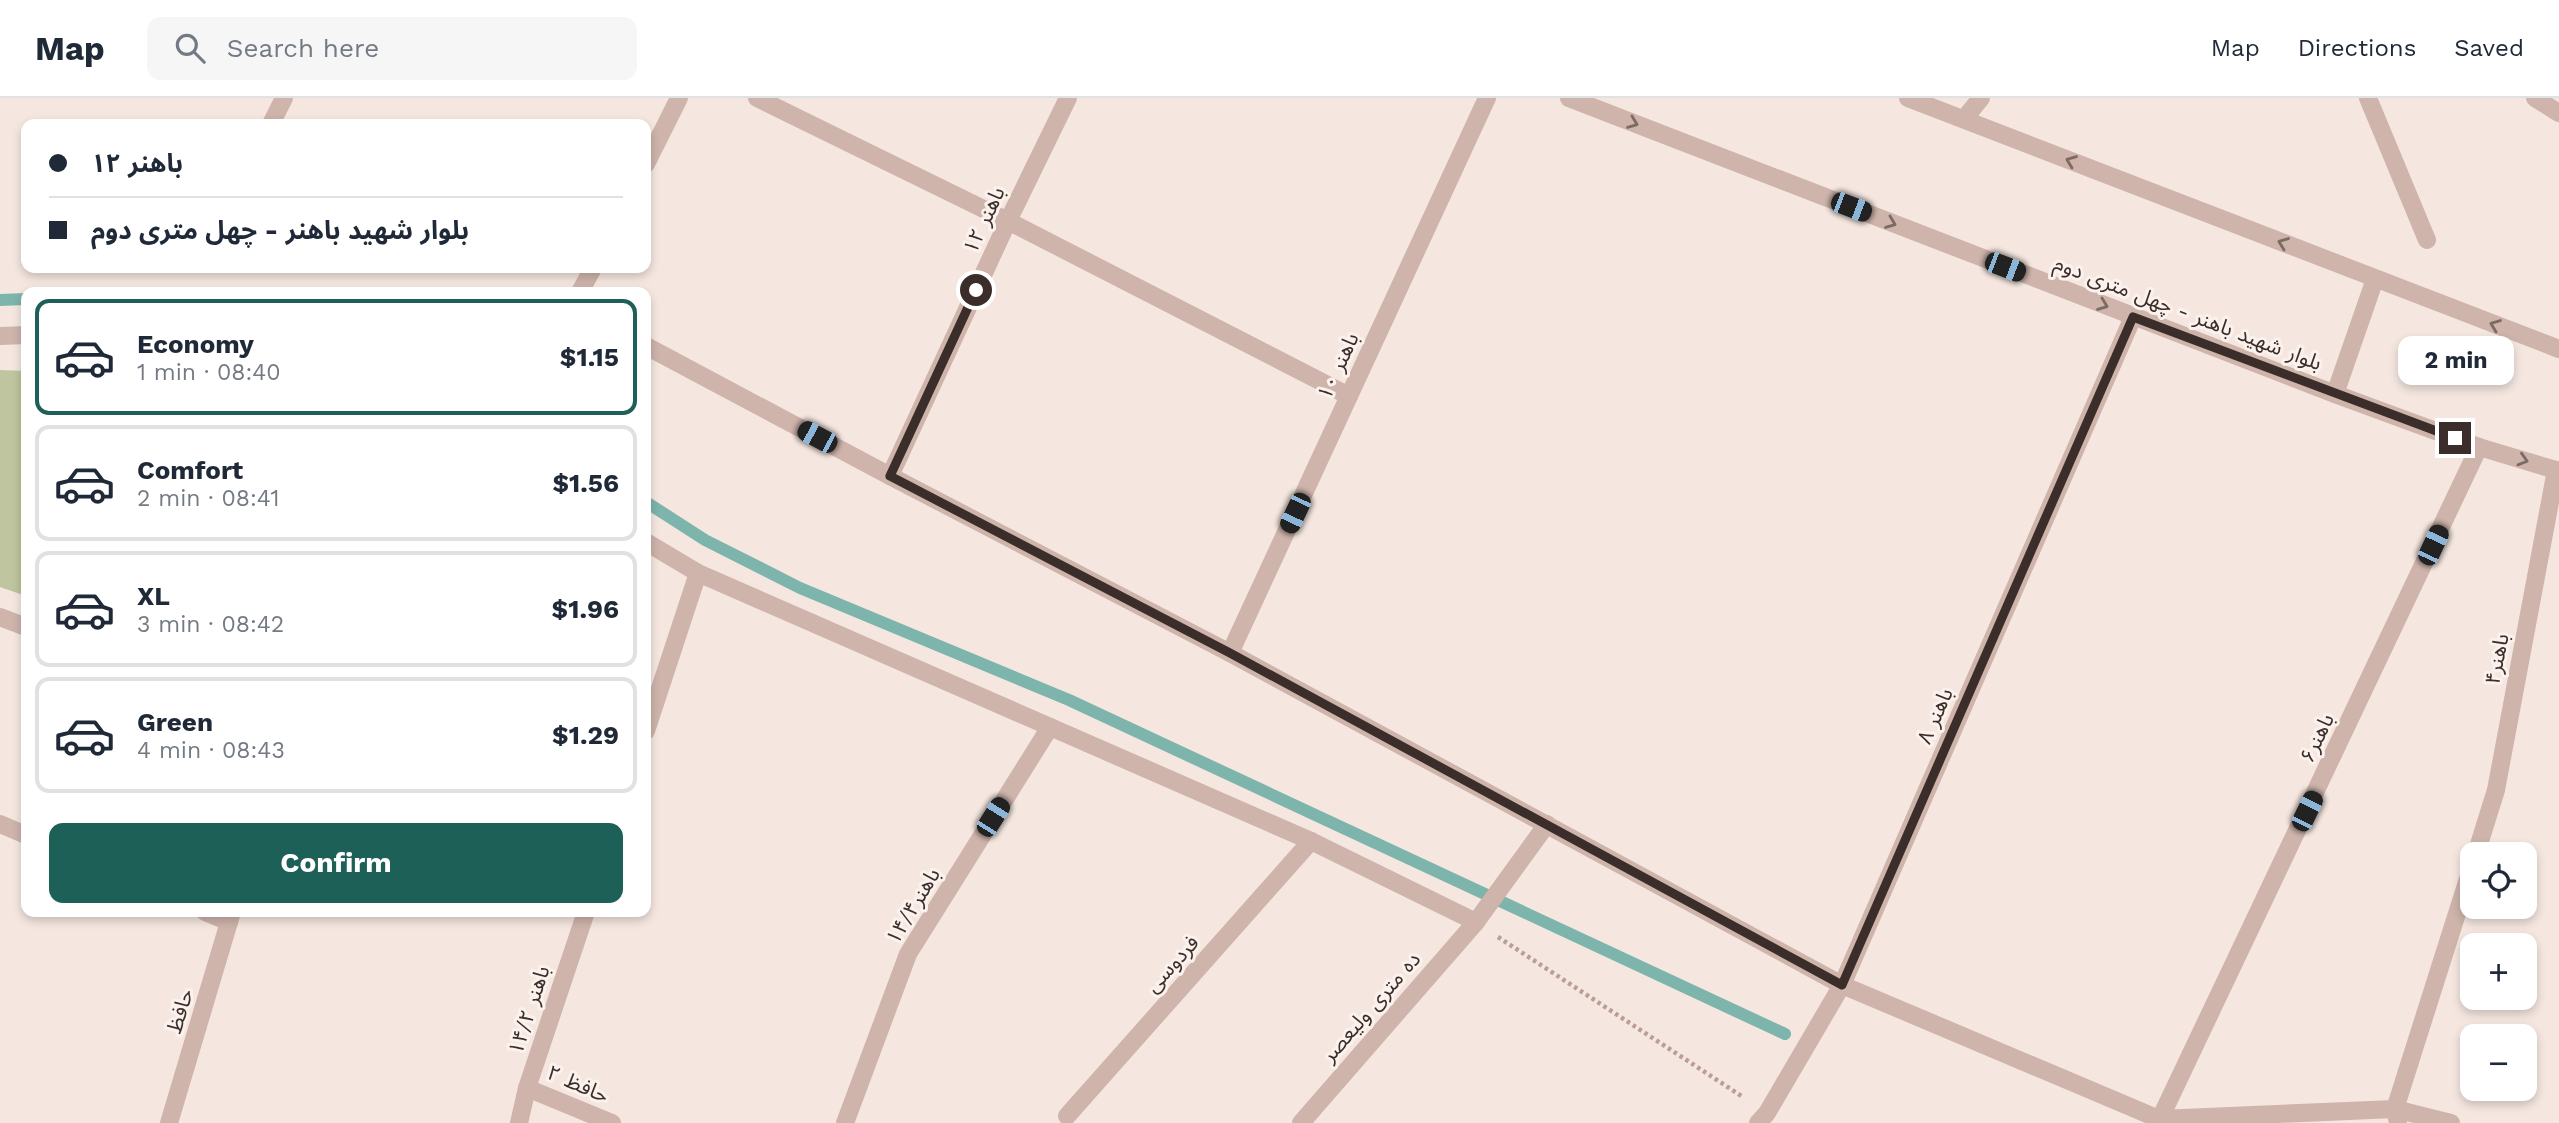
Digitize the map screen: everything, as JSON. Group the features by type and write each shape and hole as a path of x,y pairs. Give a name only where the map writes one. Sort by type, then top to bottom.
{"street":[{"path":"274,119 284,98"},
{"path":"651,154 679,98"},
{"path":"757,98 1008,220 1349,396"},
{"name":"باهنر ۱۲","path":"890,476 1008,220 1069,98"},
{"name":"باهنر ۱۰","path":"1230,653 1488,98"},
{"name":"بلوار شهید باهنر - چهل متری دوم","path":"1569,98 2335,394 2479,447 2557,471"},
{"path":"1908,98 2559,349"},
{"path":"1964,119 1981,98"},
{"path":"2368,98 2427,240"},
{"path":"2535,98 2559,113"},
{"path":"2335,394 2375,279"},
{"name":"باهنر ۸","path":"1769,1120 1842,985 2133,317"},
{"path":"0,336 21,335"},
{"path":"651,349 1230,653 1842,985 2159,1121 2396,1116 2451,1123"},
{"name":"باهنر۶","path":"2159,1121 2479,447"},
{"name":"باهنر۴","path":"2480,842 2496,790 2557,471"},
{"path":"651,545 698,573 1311,841 1476,922"},
{"path":"651,716 698,573"},
{"path":"0,617 21,625"},
{"name":"باهنر۱۴/۴","path":"845,1123 908,954 1050,727"},
{"path":"0,824 21,833"},
{"name":"ده متری ولیعصر","path":"1301,1123 1476,922 1547,824"},
{"name":"فردوسی","path":"1067,1116 1311,841"},
{"path":"2396,1116 2460,906"},
{"name":"حافظ","path":"169,1123 231,917"},
{"name":"باهنر ۱۴/۲","path":"519,1123 527,1088 584,917"},
{"name":"حافظ ۲","path":"527,1088 612,1123"}],"path":[{"path":"1476,922 1769,1120"}],"green space":[{"path":"0,370 21,371 21,594 0,587"}],"waterway":[{"path":"0,300 21,299"},
{"path":"651,505 705,540 800,588 1069,700 1785,1034"}],"route":[{"path":"976,290 890,476 1230,653 1842,985 2133,317 2455,438"}]}
